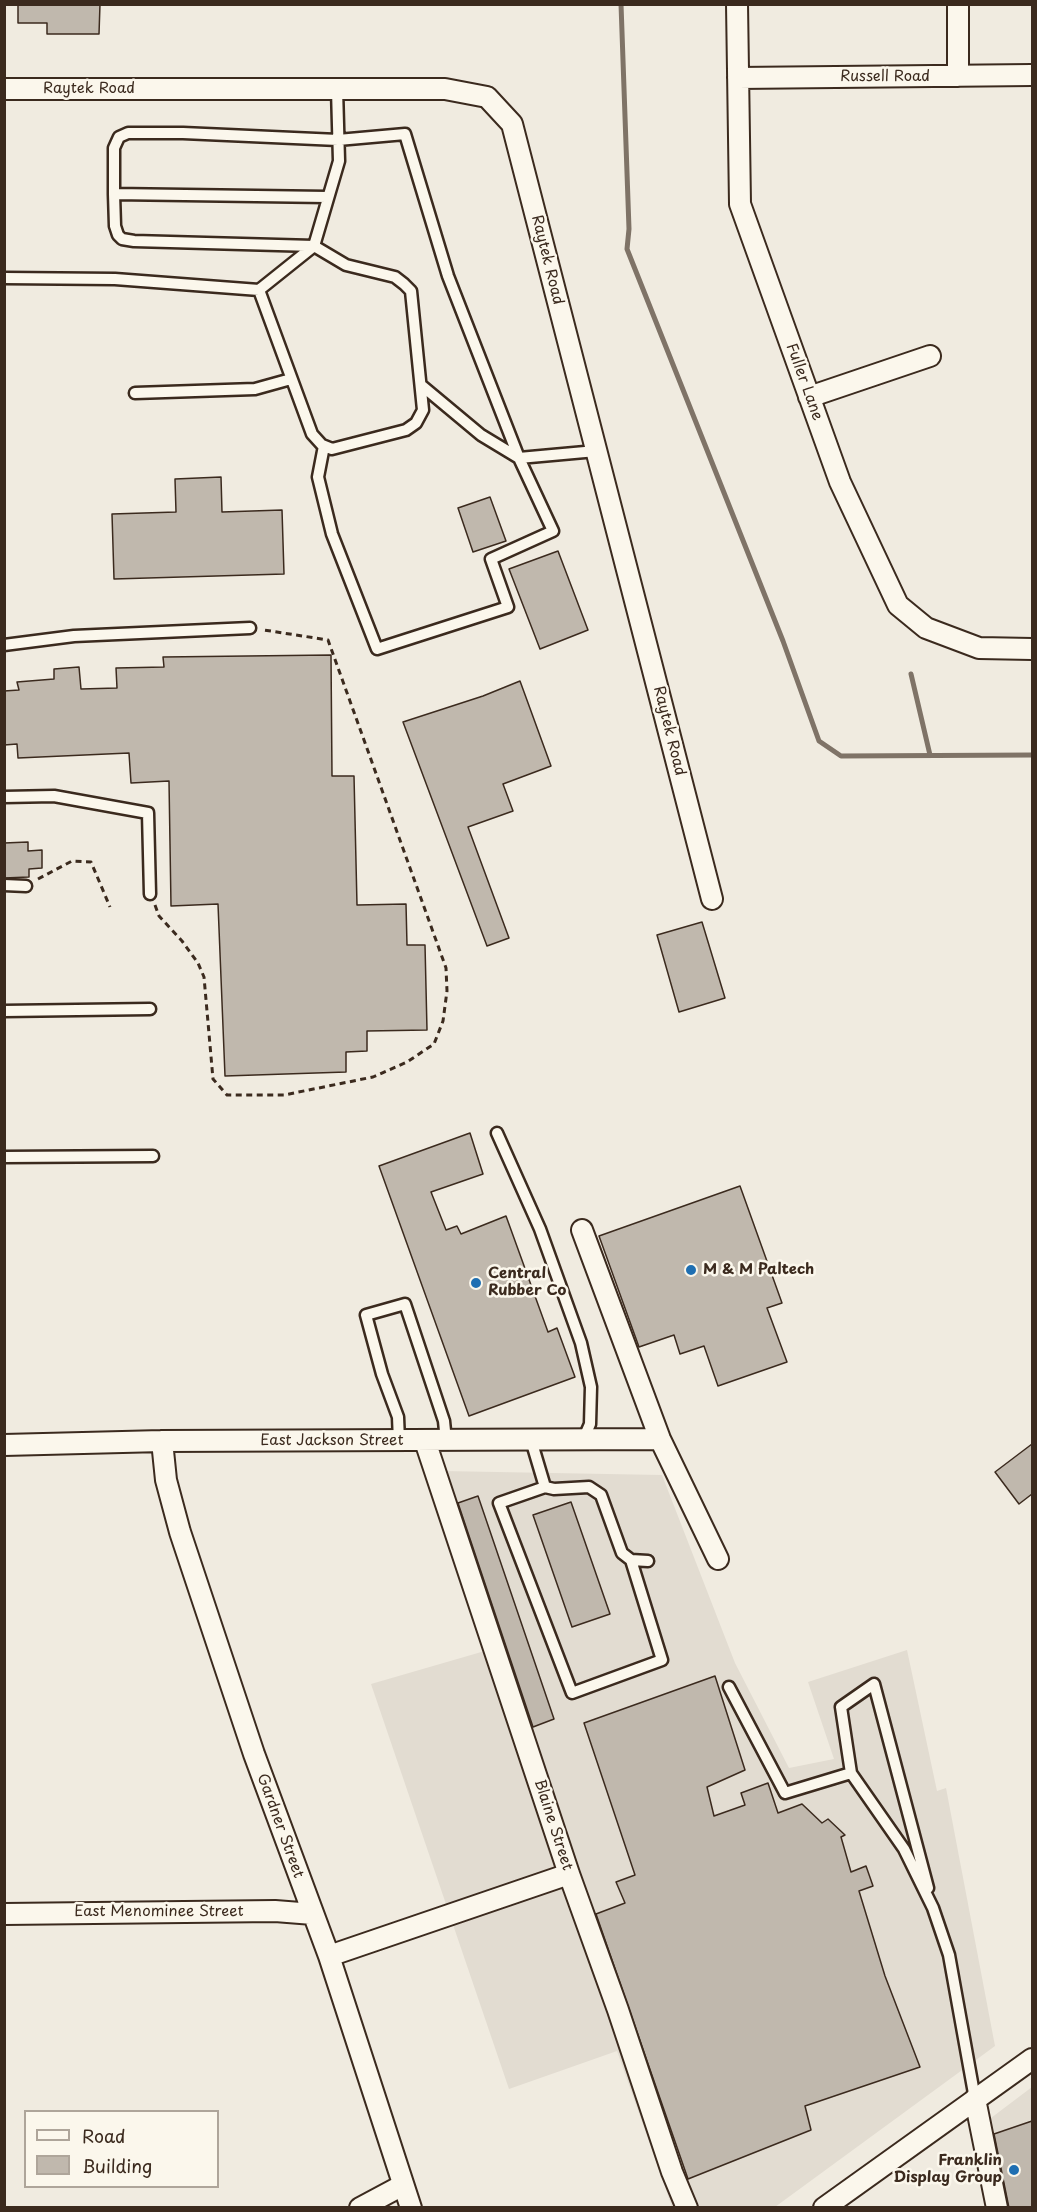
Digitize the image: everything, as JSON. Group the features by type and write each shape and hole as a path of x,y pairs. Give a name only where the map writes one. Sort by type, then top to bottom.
{"street":[{"name":"Fuller Lane","path":"737,4 740,204 840,482 898,605 926,628 979,648 1032,649"},
{"path":"958,4 958,76"},
{"name":"Russell Road","path":"738,78 1032,75"},
{"name":"Raytek Road","path":"4,89 445,90 487,97 512,124 712,900"},
{"path":"809,397 930,356"},
{"path":"582,1230 660,1439 718,1559"},
{"name":"East Jackson Street","path":"4,1445 162,1441 660,1439"},
{"name":"Gardner Street","path":"162,1441 166,1480 180,1532 254,1754 329,1956 411,2208"},
{"name":"Blaine Street","path":"425,1441 569,1875 618,2010 672,2172 687,2208"},
{"path":"329,1956 569,1875"},
{"name":"East Menominee Street","path":"4,1914 275,1911 313,1914"},
{"path":"824,2208 1032,2059"},
{"path":"975,2099 997,2208"},
{"path":"360,2208 403,2185"}],"lane":[{"path":"4,278 115,279 259,290 314,246 339,160 337,89"},
{"path":"259,290 312,434 324,447 332,449 406,430 416,423 423,410 411,291 395,277 346,265 314,246 122,239 117,235 115,226 114,194 114,148 119,137 128,134 183,133 338,140 405,134 448,276 519,458 553,531 491,559 508,607 377,649 332,534 318,477 324,447"},
{"path":"114,194 327,197"},
{"path":"135,393 255,388 291,379"},
{"path":"421,385 481,435 519,458 596,451"},
{"path":"4,645 74,636 250,627"},
{"path":"4,797 54,796 148,813 150,894"},
{"path":"4,885 26,886"},
{"path":"4,1011 150,1009"},
{"path":"497,1133 540,1229 581,1343 591,1387 590,1424 583,1440"},
{"path":"4,1157 153,1156"},
{"path":"399,1441 398,1417 382,1374 366,1315 405,1304 444,1421 446,1441"},
{"path":"531,1440 545,1487"},
{"path":"631,1560 662,1660 572,1693 499,1503 545,1487 554,1489 589,1487 602,1496 622,1553 631,1560 648,1562"},
{"path":"934,1909 904,1849 851,1773 841,1707 874,1684 934,1909 949,1955 975,2099"},
{"path":"729,1687 785,1793 851,1773"}],"path":[{"path":"150,894 159,916 182,940 198,963 204,977 213,1079 227,1095 284,1095 373,1077 407,1062 434,1044 443,1021 447,991 446,968 328,640 250,627"},
{"path":"26,886 72,861 91,862 110,907"}],"shaded area":[{"path":"442,1471 662,1475 735,1663 789,1768 834,1759 808,1682 907,1650 937,1791 946,1788 995,2046 775,2207 672,2207 617,2051 509,2089 371,1684 502,1646"},
{"name":"Franklin Display Group","path":"1032,2087 1032,2207 999,2207 987,2121"}],"building":[{"path":"18,4 100,4 99,34 47,34 47,23 18,23"},
{"path":"221,477 222,512 282,510 284,574 114,579 112,514 176,512 175,479"},
{"path":"490,497 506,541 473,552 458,508"},
{"path":"558,551 588,630 540,649 509,569"},
{"path":"331,655 332,776 354,776 357,905 406,904 407,945 425,945 427,1030 367,1031 367,1051 346,1052 346,1072 225,1076 218,904 171,906 169,781 131,783 129,753 18,758 17,744 4,745 4,691 19,690 17,682 54,679 54,669 79,667 81,689 117,688 116,668 164,667 163,657"},
{"path":"520,681 551,766 503,784 513,811 468,827 509,938 487,946 403,722 483,696"},
{"path":"28,842 28,851 42,850 42,868 29,869 29,877 4,878 4,843"},
{"path":"702,922 725,998 679,1012 657,935"},
{"name":"Central Rubber Co","path":"470,1133 483,1174 431,1192 446,1230 457,1226 461,1234 506,1216 548,1332 557,1328 575,1377 469,1416 379,1166"},
{"name":"M & M Paltech","path":"740,1186 782,1303 767,1308 787,1362 718,1386 704,1346 680,1354 674,1335 639,1347 599,1236"},
{"path":"1032,1444 1032,1494 1019,1504 995,1472"},
{"path":"478,1496 554,1719 533,1727 458,1503"},
{"path":"571,1502 610,1614 572,1627 533,1515"},
{"path":"715,1676 745,1770 707,1787 714,1816 745,1805 741,1793 768,1783 778,1813 802,1804 822,1823 828,1819 845,1835 841,1837 851,1872 866,1866 873,1886 859,1891 885,1976 920,2067 805,2106 811,2130 688,2179 596,1914 625,1903 616,1882 635,1875 584,1723"},
{"name":"Franklin Display Group","path":"1032,2121 1032,2208 1009,2208 994,2134"}],"waterway":[{"path":"621,4 629,229 627,249 783,641 819,741 841,756 1032,755"},
{"path":"911,674 930,755"}],"place":[{"name":"M & M Paltech","path":"691,1270"},
{"name":"Central Rubber Co","path":"476,1283"},
{"name":"Franklin Display Group","path":"1014,2170"}]}
